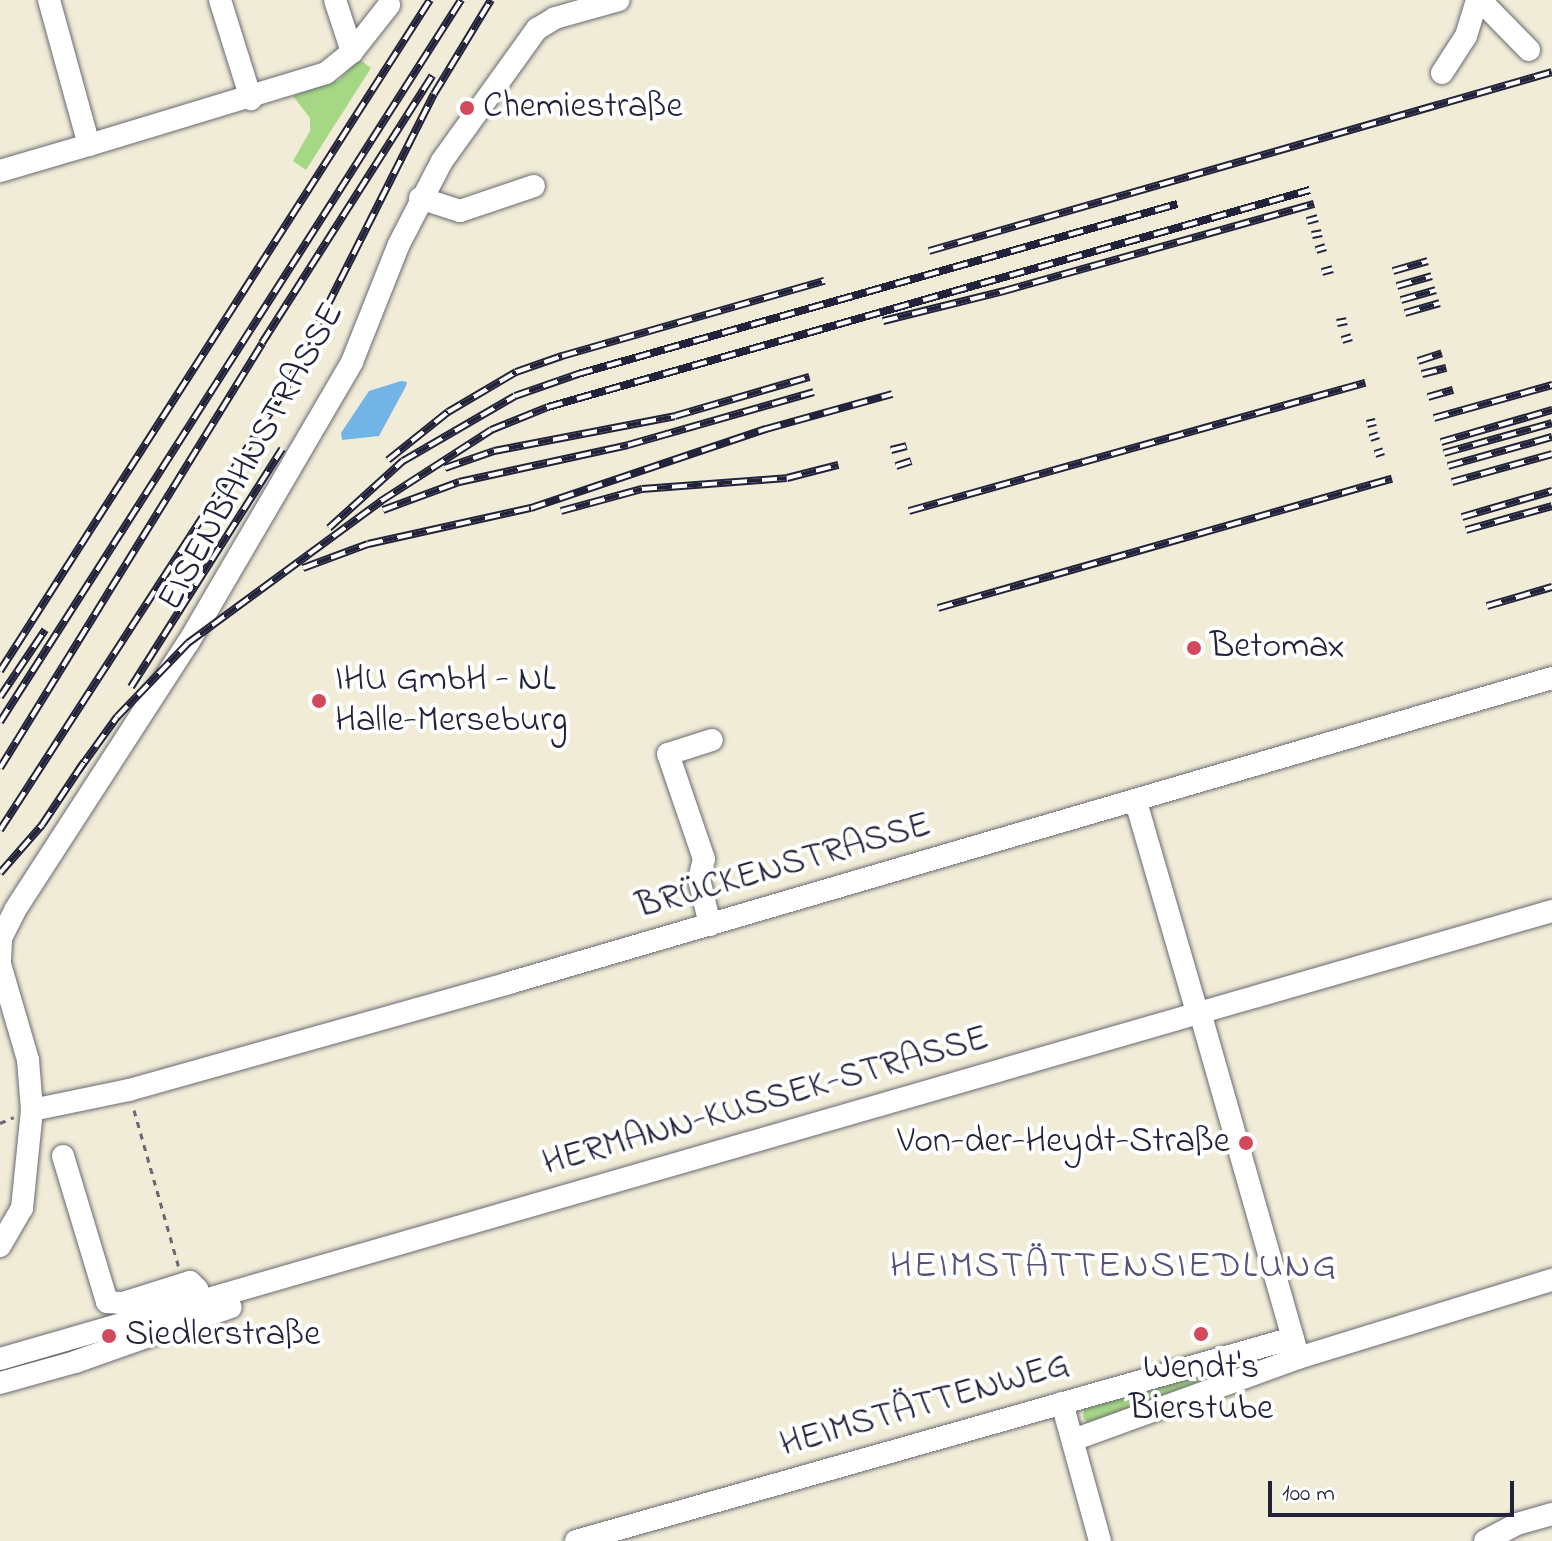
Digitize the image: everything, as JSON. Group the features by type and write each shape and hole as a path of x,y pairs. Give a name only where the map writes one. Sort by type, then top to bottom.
{"street":[{"path":"49,0 89,145"},
{"path":"220,0 251,99"},
{"path":"335,0 352,52"},
{"path":"569,7 619,0"},
{"path":"1442,73 1466,36 1479,0 1529,50"},
{"path":"0,171 251,99 326,73 352,52 389,5"},
{"name":"EISENBAHNSTRASSE","path":"0,1246 22,1208 32,1110 28,1060 9,1030 0,962 1,938 15,910 188,643 352,362 420,198 442,161 529,38 569,7"},
{"path":"420,198 460,211 534,186"},
{"name":"BRÜCKENSTRASSE","path":"32,1110 129,1090 710,925 1552,678"},
{"path":"710,925 699,879 704,859 668,754 712,740"},
{"path":"1136,802 1296,1348"},
{"name":"HERMANN-KUSSEK-STRASSE","path":"0,1359 1552,911"},
{"path":"63,1156 107,1302 123,1303 183,1283 194,1285 201,1301"},
{"name":"HEIMSTÄTTENWEG","path":"576,1541 1062,1403 1296,1348 1552,1280"},
{"path":"0,1383 75,1362 232,1307 228,1294"},
{"path":"71,1339 75,1362"},
{"name":"HEIMSTÄTTENWEG","path":"1073,1440 1296,1348"},
{"path":"1062,1403 1100,1541"},
{"path":"1485,1541 1517,1524 1552,1514"}],"path":[{"path":"129,1090 183,1283"}],"green space":[{"path":"359,59 371,68 306,170 293,161 310,131 310,118 293,96 339,80"},
{"path":"1275,1348 1278,1355 1089,1425 1083,1417 1084,1406"}],"water":[{"path":"407,382 406,386 379,436 342,440 341,433 369,391"}],"railway":[{"path":"0,671 430,0"},
{"path":"0,722 461,0"},
{"path":"0,830 286,388 434,94 491,0"},
{"path":"929,251 1552,72"},
{"path":"0,768 262,343 432,76"},
{"path":"78,771 117,717 188,643 381,501 491,430 548,407 1310,190"},
{"path":"329,528 403,461 515,396 578,374 1177,204"},
{"path":"883,321 1004,291 1314,204"},
{"path":"1307,221 1318,218"},
{"path":"1312,235 1322,233"},
{"path":"1316,250 1326,247"},
{"path":"1393,271 1428,261"},
{"path":"1322,272 1333,269"},
{"path":"1397,286 1432,276"},
{"path":"388,460 448,412 516,372 824,281"},
{"path":"1401,300 1436,290"},
{"path":"1405,313 1440,303"},
{"path":"1337,323 1347,321"},
{"path":"1342,340 1352,337"},
{"path":"1418,361 1442,353"},
{"path":"1422,374 1446,368"},
{"path":"445,468 494,451 675,416 809,377"},
{"path":"909,511 1365,383"},
{"path":"1434,418 1552,385"},
{"path":"1428,397 1453,390"},
{"path":"383,510 459,482 628,445 814,392"},
{"path":"303,568 368,544 531,508 766,429 892,394"},
{"path":"1441,442 1552,410"},
{"path":"1367,424 1376,422"},
{"path":"1444,453 1552,423"},
{"path":"1370,438 1379,435"},
{"path":"1448,466 1552,437"},
{"path":"891,450 907,446"},
{"path":"131,687 282,449"},
{"path":"1375,454 1384,451"},
{"path":"1452,482 1552,454"},
{"path":"896,466 911,461"},
{"path":"561,511 642,489 787,478 838,465"},
{"path":"938,608 1392,479"},
{"path":"1462,517 1552,491"},
{"path":"1466,530 1552,506"},
{"path":"1487,606 1552,587"},
{"path":"0,697 45,630"},
{"path":"0,873 42,825 84,762"}],"place":[{"name":"Chemiestraße","path":"467,108"},
{"name":"Betomax","path":"1194,648"},
{"name":"IHU GmbH - NL Halle-Merseburg","path":"319,701"},
{"name":"Von-der-Heydt-Straße","path":"1246,1143"},
{"name":"Wendt's Bierstube","path":"1201,1334"},
{"name":"Siedlerstraße","path":"109,1336"}],"district":[{"name":"HEIMSTÄTTENSIEDLUNG","path":"1114,1268"}]}
